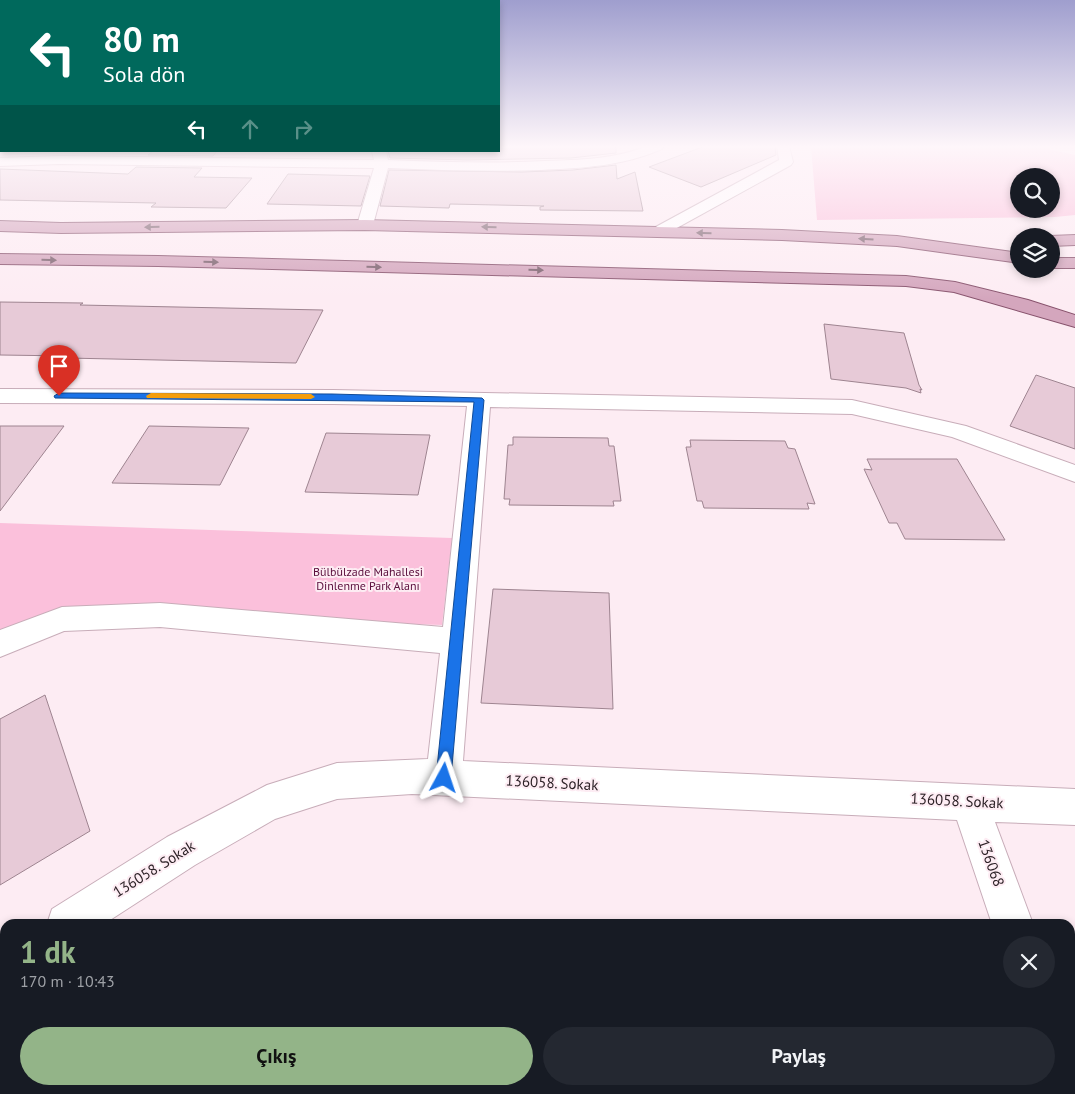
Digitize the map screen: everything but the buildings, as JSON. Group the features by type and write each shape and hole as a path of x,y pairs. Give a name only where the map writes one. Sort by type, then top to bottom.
{"main road":[{"path":"0,226 61,228 366,225 782,235 897,241 1010,243"},
{"path":"1060,241 1075,240"},
{"path":"897,241 1010,257"},
{"path":"0,259 158,261 906,281 955,287 1021,304 1075,321"},
{"path":"1060,263 1075,263"}],"street":[{"path":"366,225 372,197"},
{"path":"658,232 722,197"},
{"path":"0,396 332,397 852,407 958,431 1075,474"},
{"path":"444,778 479,400"},
{"path":"0,644 62,619 160,614 456,641"},
{"name":"136058. Sokak","path":"75,919 181,852 267,803 337,781 412,776 1075,807"},
{"name":"136068","path":"969,802 1011,919"}],"green space":[{"path":"815,197 1010,197 1010,218 817,220"},
{"path":"1060,197 1075,197 1075,215 1060,216"},
{"name":"Bülbülzade Mahallesi Dinlenme Park Alanı","path":"0,523 452,538 442,625 51,612 0,636"}],"slow traffic":[{"path":"151,396 311,397"}],"route":[{"path":"59,396 332,397 479,400 444,778"}]}
